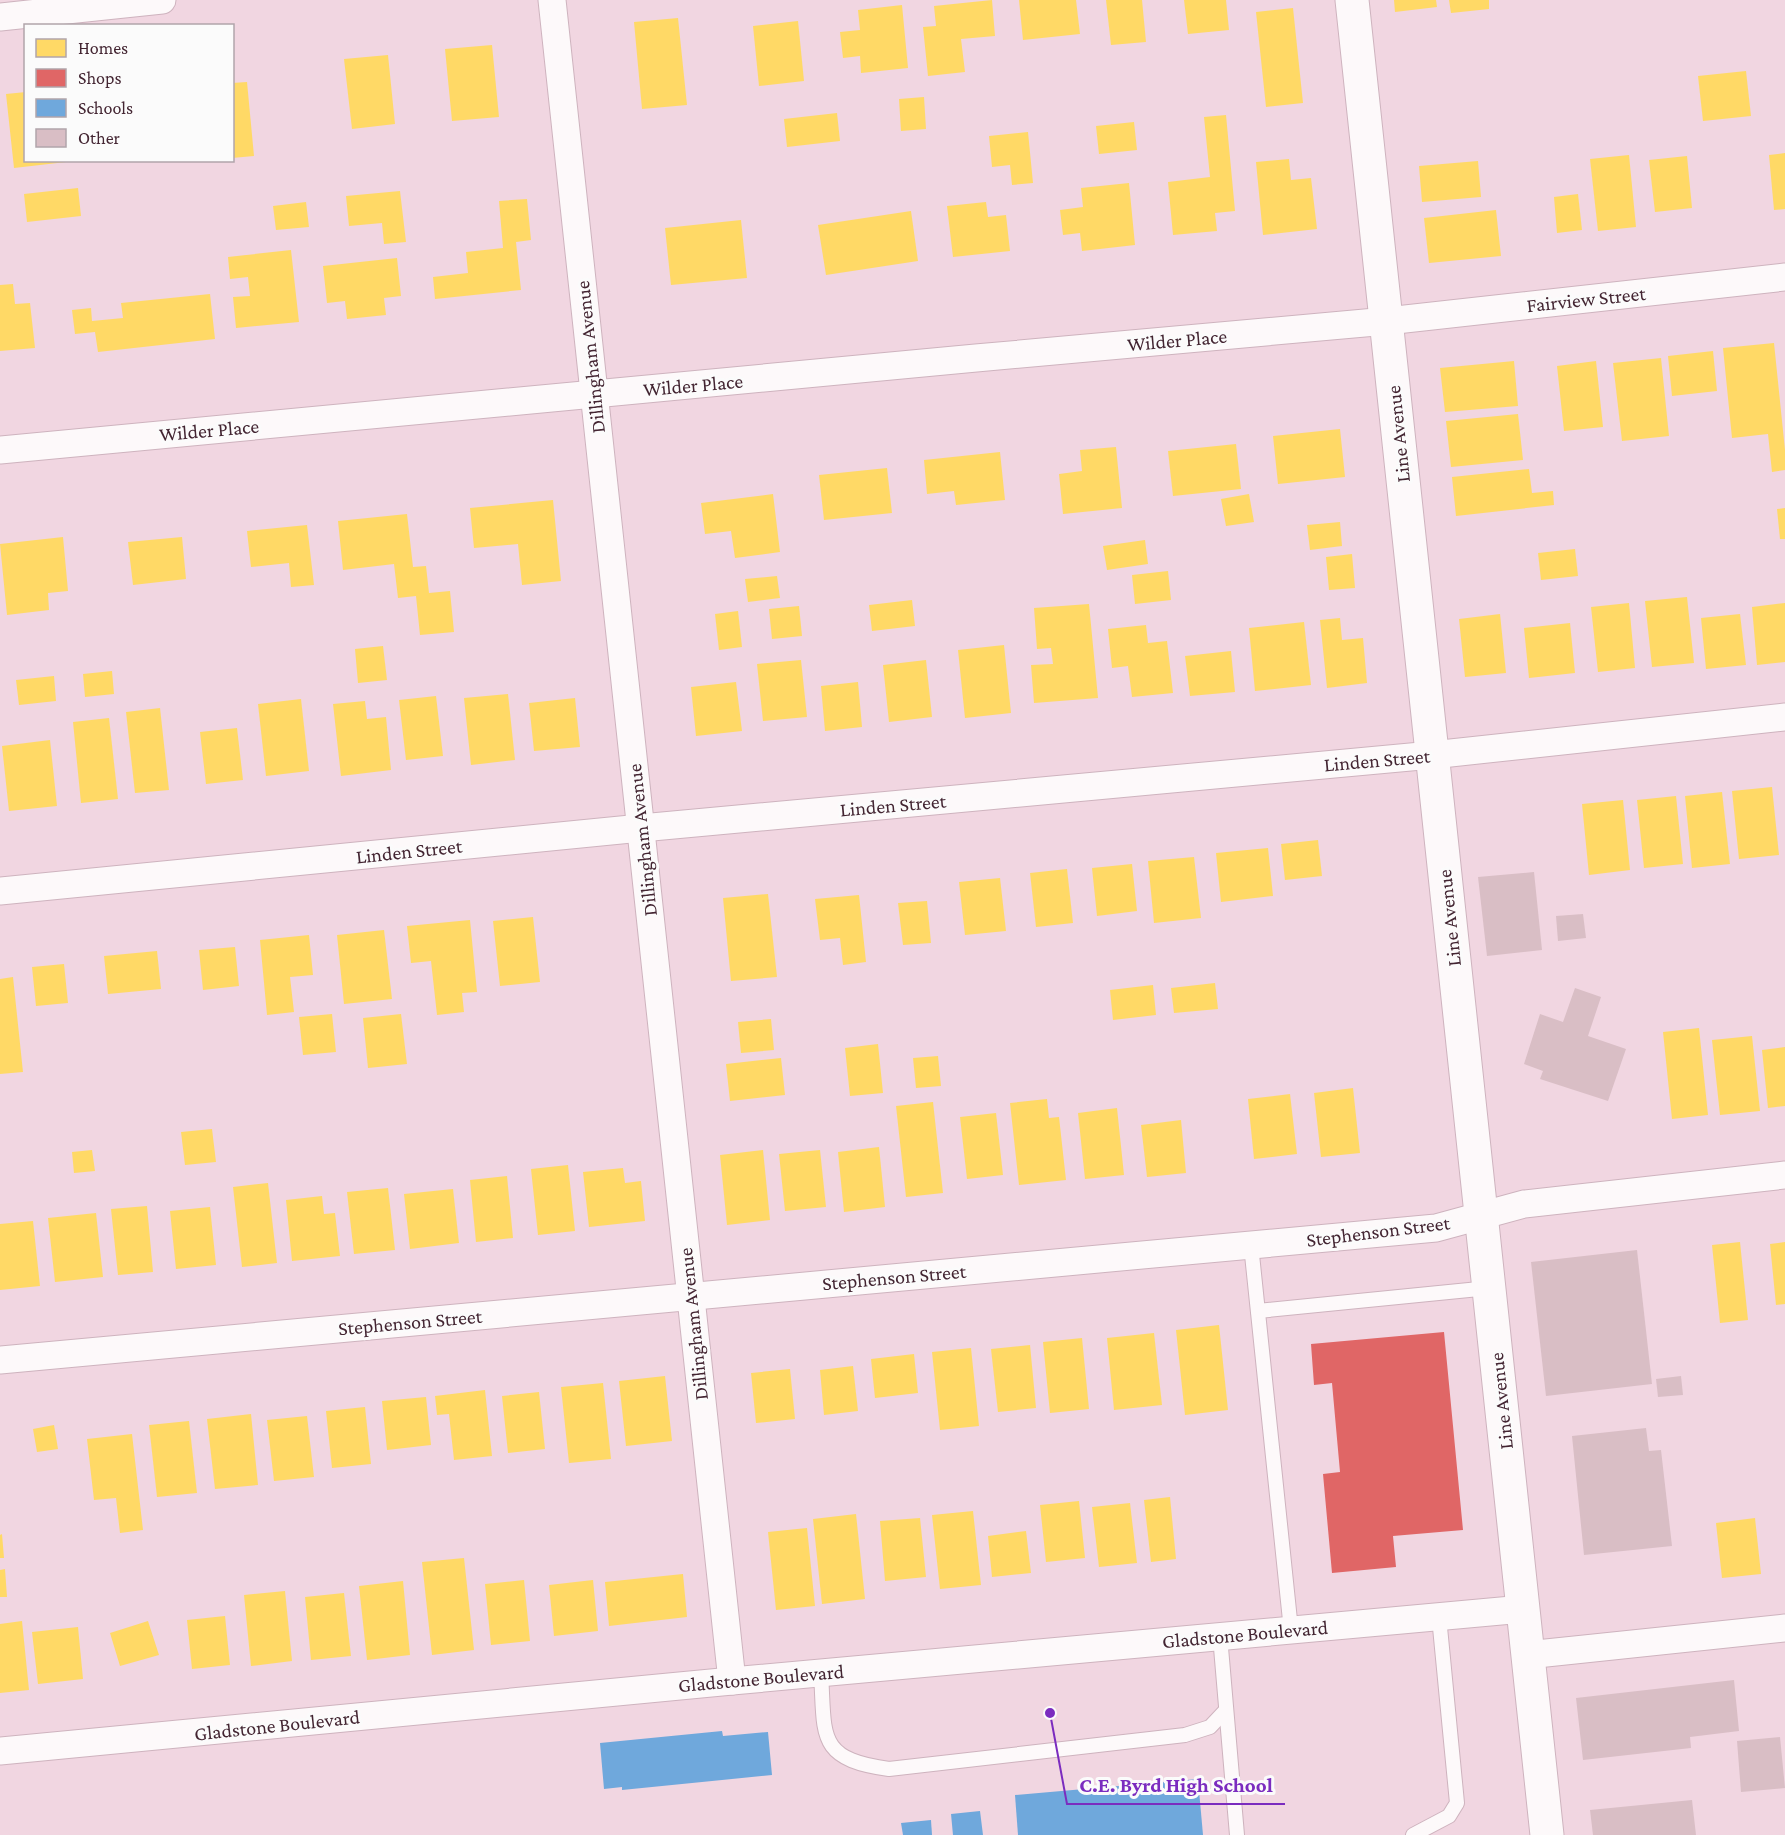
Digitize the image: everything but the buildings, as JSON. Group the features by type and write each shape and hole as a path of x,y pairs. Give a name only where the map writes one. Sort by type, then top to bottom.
{"main road":[{"name":"Line Avenue","path":"1352,0 1547,1835"}],"street":[{"path":"0,17 162,0"},
{"name":"Dillingham Avenue","path":"552,0 732,1681"},
{"name":"Fairview Street","path":"1386,321 1785,276"},
{"name":"Wilder Place","path":"0,450 1386,321"},
{"name":"Linden Street","path":"0,891 641,828 1432,755 1785,717"},
{"name":"Stephenson Street","path":"0,1360 1436,1228 1524,1204 1785,1175"},
{"name":"Gladstone Boulevard","path":"0,1751 821,1672 1523,1609"},
{"path":"1527,1655 1785,1628"}],"lane":[{"path":"1251,1245 1291,1630"},
{"path":"1258,1311 1489,1288"},
{"path":"1413,1835 1449,1816 1457,1803 1439,1617"},
{"path":"1220,1636 1237,1835"},
{"path":"821,1672 825,1733 838,1754 863,1766 889,1769 1185,1735 1210,1727 1226,1710"}],"place":[{"name":"C.E. Byrd High School","path":"1050,1713"}]}
